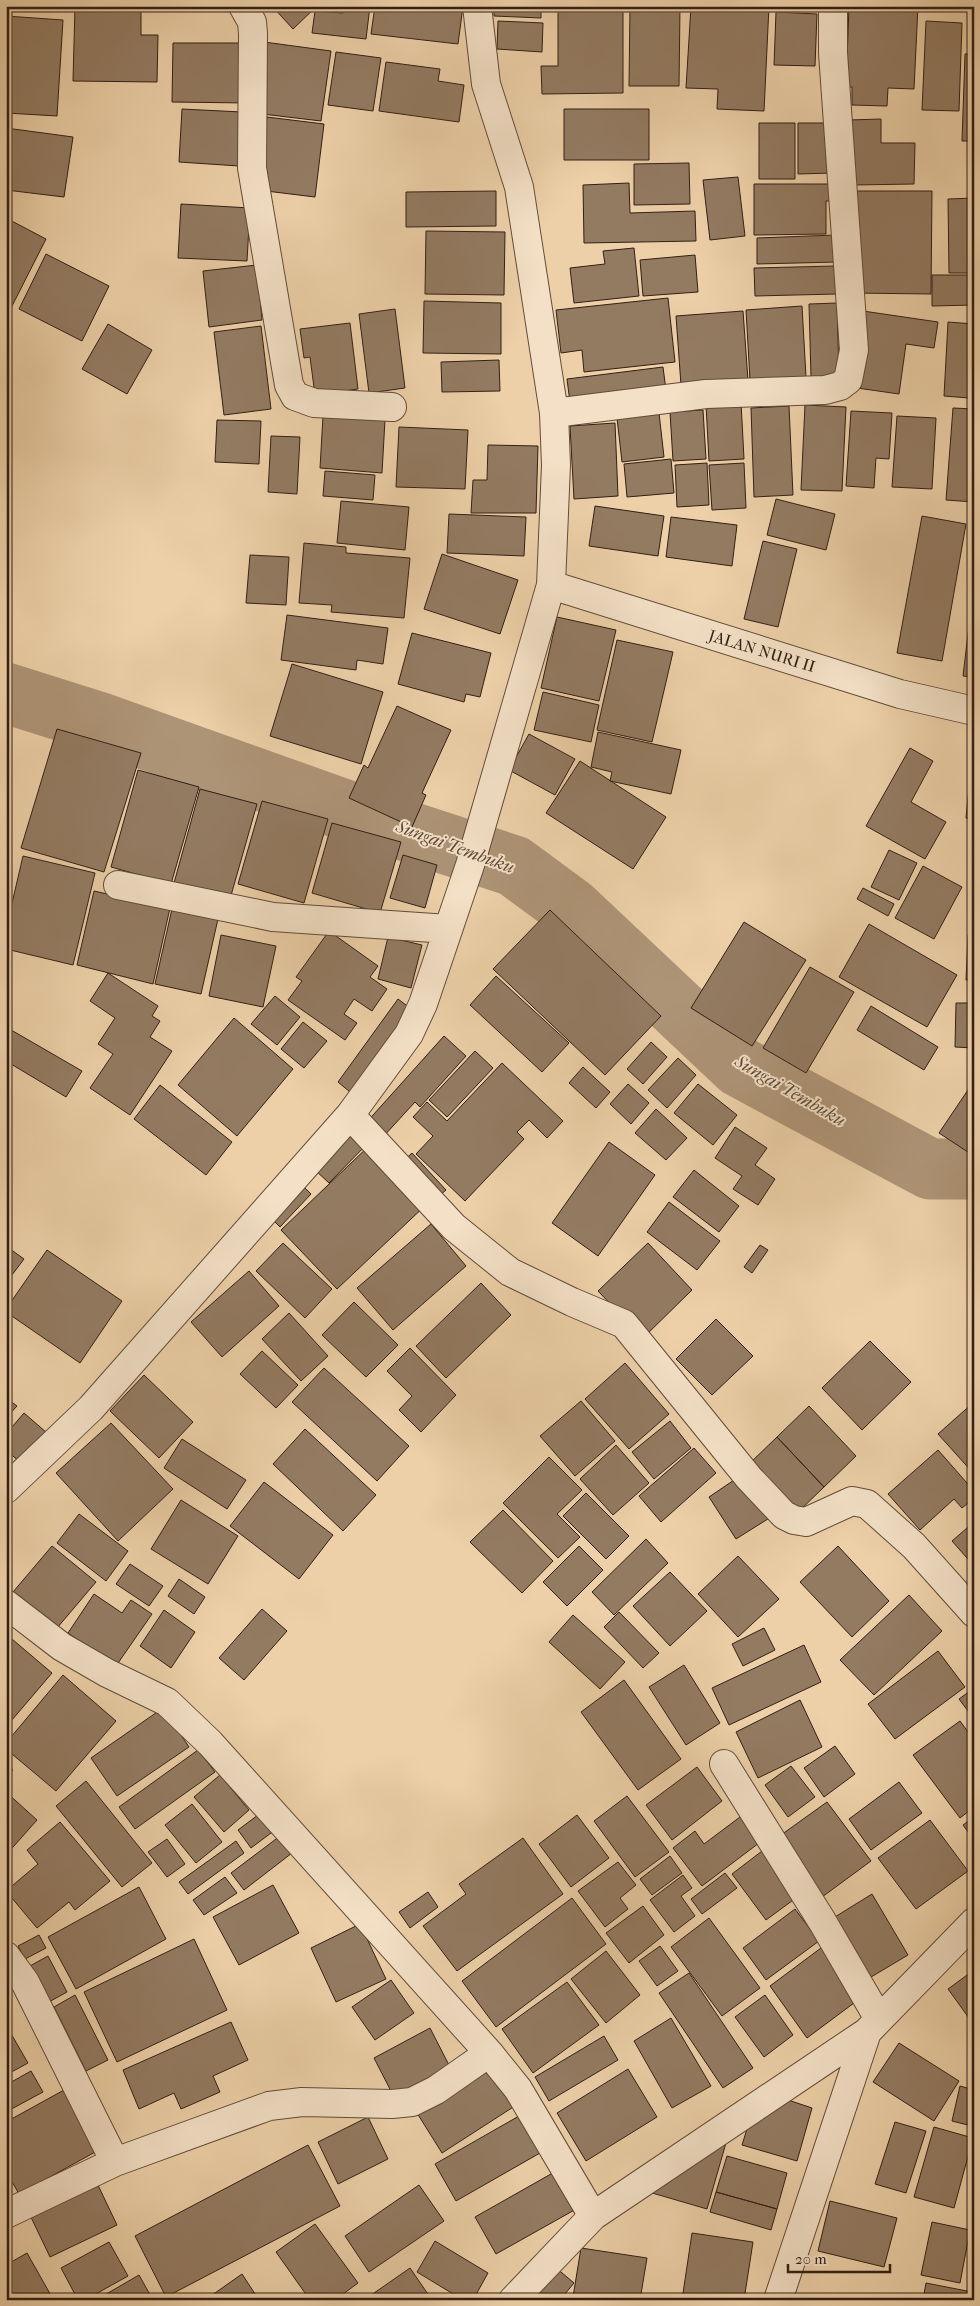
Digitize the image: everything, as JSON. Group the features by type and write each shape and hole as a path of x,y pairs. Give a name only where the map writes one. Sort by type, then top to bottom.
{"street":[{"path":"243,6 252,22 253,34 252,168 289,385 295,396 314,403 392,407"},
{"path":"6,1489 91,1408 350,1115 409,1034 423,1004 473,852 551,585 556,465 554,413 519,188 486,84 477,6"},
{"path":"554,413 706,394 825,390 840,386 848,380 854,350 833,53 833,6"},
{"name":"JALAN NURI II","path":"551,585 900,694 974,711"},
{"path":"118,885 273,917 448,930"},
{"path":"350,1115 454,1227 510,1272 572,1302 624,1324 749,1478 784,1515 794,1520 806,1522 852,1501 866,1504 914,1546 974,1613"},
{"path":"6,1604 62,1646 107,1673 167,1702 187,1720 490,2053 518,2090 593,2216"},
{"path":"724,1764 822,1921 873,2026 778,2300"},
{"path":"513,2300 593,2216 873,2026 974,1922"},
{"path":"6,1956 25,1982 114,2162"},
{"path":"6,2214 114,2162 239,2115 269,2106 302,2102 392,2104 412,2102 436,2090 490,2053"}],"building":[{"path":"75,6 141,6 141,35 158,35 157,82 73,81"},
{"path":"272,6 317,6 293,29"},
{"path":"344,6 370,6 366,39 312,33 315,11 343,13"},
{"path":"375,6 463,6 458,44 371,34"},
{"path":"494,6 541,6 541,18 494,16"},
{"path":"558,6 623,6 623,93 542,94 541,66 558,66"},
{"path":"630,6 680,6 679,86 629,86"},
{"path":"691,6 769,6 764,111 717,109 718,89 686,88"},
{"path":"776,6 825,6 825,10 776,10"},
{"path":"849,6 918,6 914,89 888,88 887,106 852,105 852,87 846,87"},
{"path":"776,12 817,14 815,66 774,65"},
{"path":"6,16 63,20 57,116 6,113"},
{"path":"498,21 543,23 542,52 497,49"},
{"path":"926,21 962,23 959,111 922,110"},
{"path":"264,42 331,51 321,121 254,113"},
{"path":"173,43 248,43 247,103 172,102"},
{"path":"336,52 381,58 373,111 328,105"},
{"path":"965,54 974,54 974,141 962,141"},
{"path":"386,62 440,69 438,81 464,85 459,122 379,111"},
{"path":"182,109 242,112 239,166 179,162"},
{"path":"564,109 649,109 649,160 564,160"},
{"path":"267,117 324,124 315,197 258,190"},
{"path":"881,119 881,143 915,143 914,184 853,185 848,120"},
{"path":"759,123 795,123 795,179 759,179"},
{"path":"798,123 833,123 833,173 798,174"},
{"path":"6,128 73,137 64,197 6,190"},
{"path":"689,163 690,204 634,205 634,164"},
{"path":"738,177 745,236 710,240 703,180"},
{"path":"629,183 630,213 695,211 696,241 584,243 583,185"},
{"path":"754,184 837,184 837,201 826,201 826,234 754,235"},
{"path":"496,191 496,226 406,227 406,192"},
{"path":"853,191 932,191 931,294 852,293"},
{"path":"974,198 974,273 949,273 948,199"},
{"path":"181,204 250,208 247,261 178,258"},
{"path":"6,218 46,239 9,312 6,311"},
{"path":"426,231 505,232 504,295 425,294"},
{"path":"836,235 837,262 757,264 757,238"},
{"path":"634,248 639,296 574,303 570,268 605,264 603,251"},
{"path":"46,254 109,286 82,341 19,309"},
{"path":"695,255 698,292 643,296 640,260"},
{"path":"257,265 262,320 209,327 203,271"},
{"path":"836,266 837,294 755,296 754,268"},
{"path":"932,275 974,275 974,305 932,306"},
{"path":"668,298 675,362 584,372 582,350 561,353 556,310"},
{"path":"424,301 501,303 501,354 423,353"},
{"path":"837,303 839,376 811,377 809,304"},
{"path":"802,306 806,377 750,380 746,310"},
{"path":"395,309 405,388 369,393 359,314"},
{"path":"743,311 748,380 681,385 676,316"},
{"path":"863,311 938,322 934,348 906,344 899,394 857,388"},
{"path":"948,322 974,324 969,398 944,396"},
{"path":"350,323 358,389 315,395 310,357 304,358 300,329"},
{"path":"108,324 152,350 127,394 82,369"},
{"path":"261,326 271,409 224,415 214,332"},
{"path":"974,350 974,398 971,397"},
{"path":"499,360 500,391 442,392 441,362"},
{"path":"663,367 667,398 571,410 567,379"},
{"path":"741,402 744,459 709,461 706,404"},
{"path":"805,405 846,407 842,491 801,490"},
{"path":"789,406 793,495 754,497 751,408"},
{"path":"953,408 974,409 974,502 946,500"},
{"path":"703,410 706,459 673,461 670,412"},
{"path":"851,411 892,413 889,459 876,458 874,488 846,486"},
{"path":"659,413 664,457 622,462 617,418"},
{"path":"323,416 385,420 382,473 320,468"},
{"path":"897,416 936,418 932,489 892,487"},
{"path":"217,420 261,421 259,464 215,462"},
{"path":"615,423 618,496 574,499 570,426"},
{"path":"399,427 468,430 465,489 396,487"},
{"path":"271,436 300,437 297,494 268,492"},
{"path":"488,445 538,446 536,513 471,513 473,480 487,480"},
{"path":"671,459 674,493 627,497 624,464"},
{"path":"707,463 709,505 677,507 675,465"},
{"path":"744,463 746,508 712,510 709,465"},
{"path":"325,471 375,475 373,500 323,496"},
{"path":"776,499 835,514 826,550 767,535"},
{"path":"341,501 409,507 405,550 337,543"},
{"path":"595,506 664,516 658,556 589,546"},
{"path":"449,514 526,517 524,556 447,553"},
{"path":"922,516 966,524 942,661 897,653"},
{"path":"671,517 737,525 732,566 666,557"},
{"path":"763,541 797,549 778,627 744,619"},
{"path":"304,543 346,547 346,553 410,558 404,618 331,612 332,605 299,603"},
{"path":"442,554 518,580 500,634 424,609"},
{"path":"250,555 289,557 286,605 246,603"},
{"path":"974,583 974,677 963,676"},
{"path":"287,615 388,628 383,664 357,660 356,670 281,660"},
{"path":"557,617 616,630 599,701 541,688"},
{"path":"412,633 491,653 480,697 466,694 464,702 398,684"},
{"path":"617,640 673,652 652,742 597,730"},
{"path":"292,664 383,692 361,764 270,736"},
{"path":"543,692 599,705 591,742 534,730"},
{"path":"397,706 451,730 422,793 426,795 412,827 349,798 364,765 368,768"},
{"path":"57,729 141,753 104,872 21,848"},
{"path":"598,732 681,750 671,794 610,781 612,772 591,767"},
{"path":"529,734 575,759 555,795 509,770"},
{"path":"910,748 933,761 911,802 946,822 925,859 866,826"},
{"path":"580,761 666,817 633,869 546,813"},
{"path":"138,770 199,787 171,884 111,867"},
{"path":"970,776 974,777 974,819 966,818"},
{"path":"200,789 257,804 230,899 174,883"},
{"path":"262,801 328,819 304,903 238,884"},
{"path":"332,823 401,842 380,913 312,893"},
{"path":"889,850 917,863 899,900 871,887"},
{"path":"403,855 437,865 425,908 390,898"},
{"path":"23,856 95,873 73,965 6,949 6,929"},
{"path":"923,866 962,887 934,939 895,918"},
{"path":"863,888 894,904 888,916 857,899"},
{"path":"94,891 170,908 153,984 77,965"},
{"path":"172,909 218,919 201,994 155,984"},
{"path":"550,910 661,1016 605,1075 493,969"},
{"path":"744,922 806,960 752,1046 691,1008"},
{"path":"869,924 957,975 927,1027 839,977"},
{"path":"329,931 378,966 370,977 387,989 372,1011 354,999 344,1014 357,1023 345,1040 288,1000 302,981 296,977"},
{"path":"221,935 276,946 263,1007 209,996"},
{"path":"968,935 974,935 974,980 966,980"},
{"path":"388,937 422,945 411,988 378,979"},
{"path":"810,967 854,992 806,1073 763,1048"},
{"path":"108,973 158,1006 152,1016 160,1021 150,1037 172,1051 130,1115 90,1088 113,1054 98,1044 115,1018 90,1001"},
{"path":"496,976 569,1043 542,1072 470,1005"},
{"path":"275,996 300,1017 277,1045 251,1024"},
{"path":"398,999 410,1008 350,1092 338,1082"},
{"path":"956,1003 974,1003 974,1048 955,1047"},
{"path":"871,1006 938,1047 924,1070 857,1030"},
{"path":"234,1018 293,1069 237,1136 178,1085"},
{"path":"303,1022 327,1041 304,1068 281,1049"},
{"path":"6,1027 82,1071 66,1097 6,1061"},
{"path":"444,1036 466,1056 420,1107 415,1102 382,1138 365,1124"},
{"path":"651,1042 667,1057 643,1084 627,1069"},
{"path":"475,1051 493,1068 447,1117 429,1100"},
{"path":"678,1058 696,1075 667,1108 648,1090"},
{"path":"502,1063 563,1121 547,1138 529,1120 517,1132 524,1139 465,1201 416,1154 433,1136 413,1117 427,1102 447,1121"},
{"path":"583,1067 610,1092 596,1108 569,1083"},
{"path":"974,1081 974,1156 939,1133"},
{"path":"628,1084 649,1103 631,1124 610,1104"},
{"path":"698,1084 737,1115 713,1145 674,1113"},
{"path":"160,1085 232,1142 206,1175 134,1119"},
{"path":"656,1109 687,1138 666,1160 635,1133"},
{"path":"357,1126 371,1140 329,1183 314,1169"},
{"path":"735,1127 767,1148 755,1165 775,1179 758,1205 733,1189 742,1176 715,1158"},
{"path":"609,1142 655,1175 598,1256 552,1223"},
{"path":"372,1143 429,1202 337,1289 281,1230"},
{"path":"412,1153 446,1190 433,1201 400,1164"},
{"path":"694,1170 739,1206 719,1232 673,1197"},
{"path":"302,1185 311,1194 280,1227 270,1217"},
{"path":"669,1202 720,1241 697,1270 647,1232"},
{"path":"431,1224 466,1266 393,1330 357,1288"},
{"path":"283,1243 332,1289 305,1318 256,1271"},
{"path":"648,1243 692,1290 643,1338 598,1291"},
{"path":"760,1245 768,1250 752,1273 744,1267"},
{"path":"6,1246 24,1259 6,1283"},
{"path":"47,1250 122,1301 80,1363 6,1312 6,1309"},
{"path":"249,1271 279,1306 222,1357 191,1322"},
{"path":"481,1283 511,1315 446,1378 416,1346"},
{"path":"354,1302 398,1345 366,1377 322,1335"},
{"path":"289,1313 328,1356 301,1381 262,1339"},
{"path":"716,1319 753,1356 712,1395 676,1359"},
{"path":"870,1341 911,1382 862,1430 822,1388"},
{"path":"410,1348 456,1395 421,1432 399,1410 412,1396 387,1371"},
{"path":"262,1351 298,1385 276,1408 240,1374"},
{"path":"625,1363 669,1414 629,1449 585,1399"},
{"path":"324,1368 409,1446 377,1481 292,1402"},
{"path":"144,1375 193,1422 159,1458 110,1411"},
{"path":"6,1398 17,1406 6,1418"},
{"path":"581,1401 615,1441 575,1476 540,1436"},
{"path":"974,1402 974,1474 938,1434"},
{"path":"809,1406 856,1456 824,1487 777,1437"},
{"path":"24,1413 47,1433 21,1463 6,1450 6,1434"},
{"path":"670,1421 691,1448 654,1479 632,1452"},
{"path":"111,1423 173,1489 118,1541 56,1473"},
{"path":"305,1429 376,1495 343,1531 273,1464"},
{"path":"777,1437 824,1487 796,1514 749,1464"},
{"path":"182,1439 246,1480 227,1509 164,1468"},
{"path":"616,1445 649,1483 613,1515 580,1479"},
{"path":"694,1448 716,1473 661,1522 639,1496"},
{"path":"938,1450 974,1491 974,1498 962,1508 954,1499 920,1530 888,1494"},
{"path":"549,1457 582,1490 557,1514 580,1537 558,1558 503,1503"},
{"path":"743,1474 771,1517 736,1539 709,1497"},
{"path":"264,1482 333,1535 299,1579 230,1526"},
{"path":"586,1493 629,1536 606,1559 563,1516"},
{"path":"181,1500 238,1536 208,1584 151,1549"},
{"path":"503,1510 553,1561 522,1593 470,1542"},
{"path":"79,1514 128,1551 106,1581 57,1543"},
{"path":"974,1522 974,1566 952,1541"},
{"path":"646,1539 668,1563 614,1615 592,1592"},
{"path":"52,1546 96,1582 57,1628 13,1592"},
{"path":"579,1546 603,1570 567,1606 543,1582"},
{"path":"838,1546 889,1601 852,1637 800,1582"},
{"path":"738,1556 779,1599 738,1637 698,1594"},
{"path":"130,1564 163,1586 149,1606 116,1584"},
{"path":"670,1572 707,1611 670,1646 633,1606"},
{"path":"179,1579 205,1597 194,1614 168,1596"},
{"path":"94,1594 122,1613 131,1600 152,1614 116,1666 68,1633"},
{"path":"909,1595 942,1631 874,1695 840,1660"},
{"path":"262,1609 287,1631 244,1680 219,1658"},
{"path":"164,1610 195,1632 171,1668 140,1646"},
{"path":"619,1612 659,1653 643,1668 604,1627"},
{"path":"573,1615 625,1662 600,1689 549,1642"},
{"path":"764,1628 775,1650 743,1666 732,1644"},
{"path":"6,1634 52,1673 6,1727"},
{"path":"804,1645 821,1682 729,1725 712,1688"},
{"path":"938,1651 965,1687 895,1739 868,1704"},
{"path":"684,1665 720,1723 686,1745 649,1687"},
{"path":"63,1675 116,1721 56,1791 6,1749 6,1743"},
{"path":"624,1680 681,1759 638,1790 581,1712"},
{"path":"974,1688 974,1719 959,1699"},
{"path":"800,1700 822,1747 758,1778 736,1732"},
{"path":"163,1708 189,1747 117,1796 91,1758"},
{"path":"960,1721 974,1740 974,1807 960,1818 913,1755"},
{"path":"835,1746 855,1774 824,1797 804,1768"},
{"path":"198,1750 215,1772 135,1829 119,1807"},
{"path":"6,1763 13,1770 6,1778"},
{"path":"791,1766 815,1797 788,1817 765,1785"},
{"path":"697,1767 722,1801 672,1840 646,1805"},
{"path":"220,1775 249,1810 224,1832 194,1797"},
{"path":"86,1781 152,1863 122,1887 56,1806"},
{"path":"899,1782 922,1813 871,1850 849,1819"},
{"path":"6,1792 37,1820 6,1855"},
{"path":"627,1796 669,1852 635,1877 594,1821"},
{"path":"827,1802 871,1861 818,1900 774,1840"},
{"path":"192,1804 222,1842 196,1863 165,1825"},
{"path":"262,1812 275,1830 251,1848 238,1830"},
{"path":"744,1814 763,1840 702,1886 673,1848 695,1831 704,1844"},
{"path":"577,1815 609,1858 571,1887 539,1844"},
{"path":"974,1817 974,1840 963,1825"},
{"path":"930,1820 968,1871 916,1909 878,1858"},
{"path":"60,1822 110,1881 75,1910 69,1902 37,1928 6,1891 38,1864 27,1850"},
{"path":"280,1836 292,1853 244,1890 231,1873"},
{"path":"523,1838 563,1894 457,1971 423,1926 466,1894 459,1884"},
{"path":"167,1839 185,1864 167,1877 148,1852"},
{"path":"236,1841 244,1853 188,1894 179,1882"},
{"path":"766,1848 800,1895 766,1920 732,1874"},
{"path":"670,1856 682,1873 652,1895 640,1879"},
{"path":"618,1862 636,1885 620,1898 628,1909 605,1927 578,1891"},
{"path":"725,1873 737,1888 702,1914 691,1899"},
{"path":"683,1875 692,1888 681,1896 695,1916 674,1932 650,1900"},
{"path":"225,1877 237,1893 204,1915 193,1900"},
{"path":"273,1885 299,1933 239,1965 213,1917"},
{"path":"139,1887 166,1939 76,1989 48,1937"},
{"path":"428,1892 438,1907 410,1928 399,1912"},
{"path":"872,1894 908,1955 866,1980 830,1920"},
{"path":"572,1898 606,1944 496,2027 462,1981"},
{"path":"643,1906 664,1935 629,1963 606,1933"},
{"path":"795,1909 819,1941 766,1980 743,1948"},
{"path":"709,1918 760,1988 722,2016 671,1947"},
{"path":"360,1924 386,1979 336,2002 311,1948"},
{"path":"39,1935 46,1948 25,1959 18,1946"},
{"path":"194,1939 227,2010 117,2062 84,1992"},
{"path":"825,1945 862,1997 807,2038 770,1986"},
{"path":"660,1946 678,1971 657,1986 639,1961"},
{"path":"606,1951 640,1995 606,2023 571,1979"},
{"path":"48,1956 67,1992 47,2003 28,1967"},
{"path":"974,1970 974,2025 948,1989"},
{"path":"689,1973 753,2068 723,2088 659,1993"},
{"path":"391,1980 414,2013 375,2040 352,2007"},
{"path":"567,1982 599,2025 533,2073 502,2029"},
{"path":"75,1995 108,2060 86,2071 54,2007"},
{"path":"765,1995 793,2035 764,2057 735,2017"},
{"path":"671,2018 711,2086 672,2108 634,2041"},
{"path":"231,2022 248,2060 213,2076 220,2092 181,2109 174,2093 139,2109 123,2070"},
{"path":"6,2025 28,2063 6,2075"},
{"path":"430,2028 451,2069 395,2099 374,2058"},
{"path":"604,2036 618,2060 549,2101 535,2077"},
{"path":"899,2043 959,2081 934,2121 873,2082"},
{"path":"496,2063 521,2102 442,2153 417,2113"},
{"path":"628,2069 657,2117 586,2161 557,2113"},
{"path":"31,2071 43,2092 6,2112 6,2085"},
{"path":"960,2086 974,2090 968,2125 952,2121"},
{"path":"64,2090 97,2151 19,2194 6,2171 6,2122"},
{"path":"779,2097 812,2108 797,2161 742,2145 752,2113"},
{"path":"526,2112 547,2149 456,2201 435,2164"},
{"path":"368,2117 388,2159 338,2184 318,2142"},
{"path":"895,2122 926,2131 906,2193 875,2184"},
{"path":"934,2127 973,2138 954,2208 914,2197"},
{"path":"728,2136 707,2209 642,2190"},
{"path":"308,2145 340,2206 166,2297 135,2236"},
{"path":"727,2156 787,2173 777,2209 716,2192"},
{"path":"558,2170 578,2208 496,2254 475,2217"},
{"path":"96,2181 117,2225 50,2257 29,2213"},
{"path":"419,2185 444,2221 369,2272 345,2236"},
{"path":"716,2192 777,2209 771,2230 710,2212"},
{"path":"830,2201 897,2218 884,2267 818,2251"},
{"path":"932,2222 970,2230 960,2283 921,2275"},
{"path":"315,2224 358,2283 335,2300 310,2300 276,2252"},
{"path":"692,2233 753,2242 744,2300 682,2300"},
{"path":"435,2241 488,2273 473,2300 463,2300 417,2272"},
{"path":"109,2242 128,2276 85,2300 78,2300 61,2268"},
{"path":"581,2248 647,2258 640,2300 589,2300 573,2297"},
{"path":"27,2253 52,2300 6,2300 6,2265"},
{"path":"555,2267 574,2283 560,2300 528,2300"},
{"path":"410,2268 432,2300 364,2300"},
{"path":"242,2274 259,2300 205,2300"},
{"path":"139,2275 153,2300 96,2300"},
{"path":"926,2283 972,2292 970,2300 923,2300"}],"waterway":[{"name":"Sungai Tembuku","path":"6,693 98,722 370,819 514,866 571,908 740,1067 930,1169 974,1169"}]}
